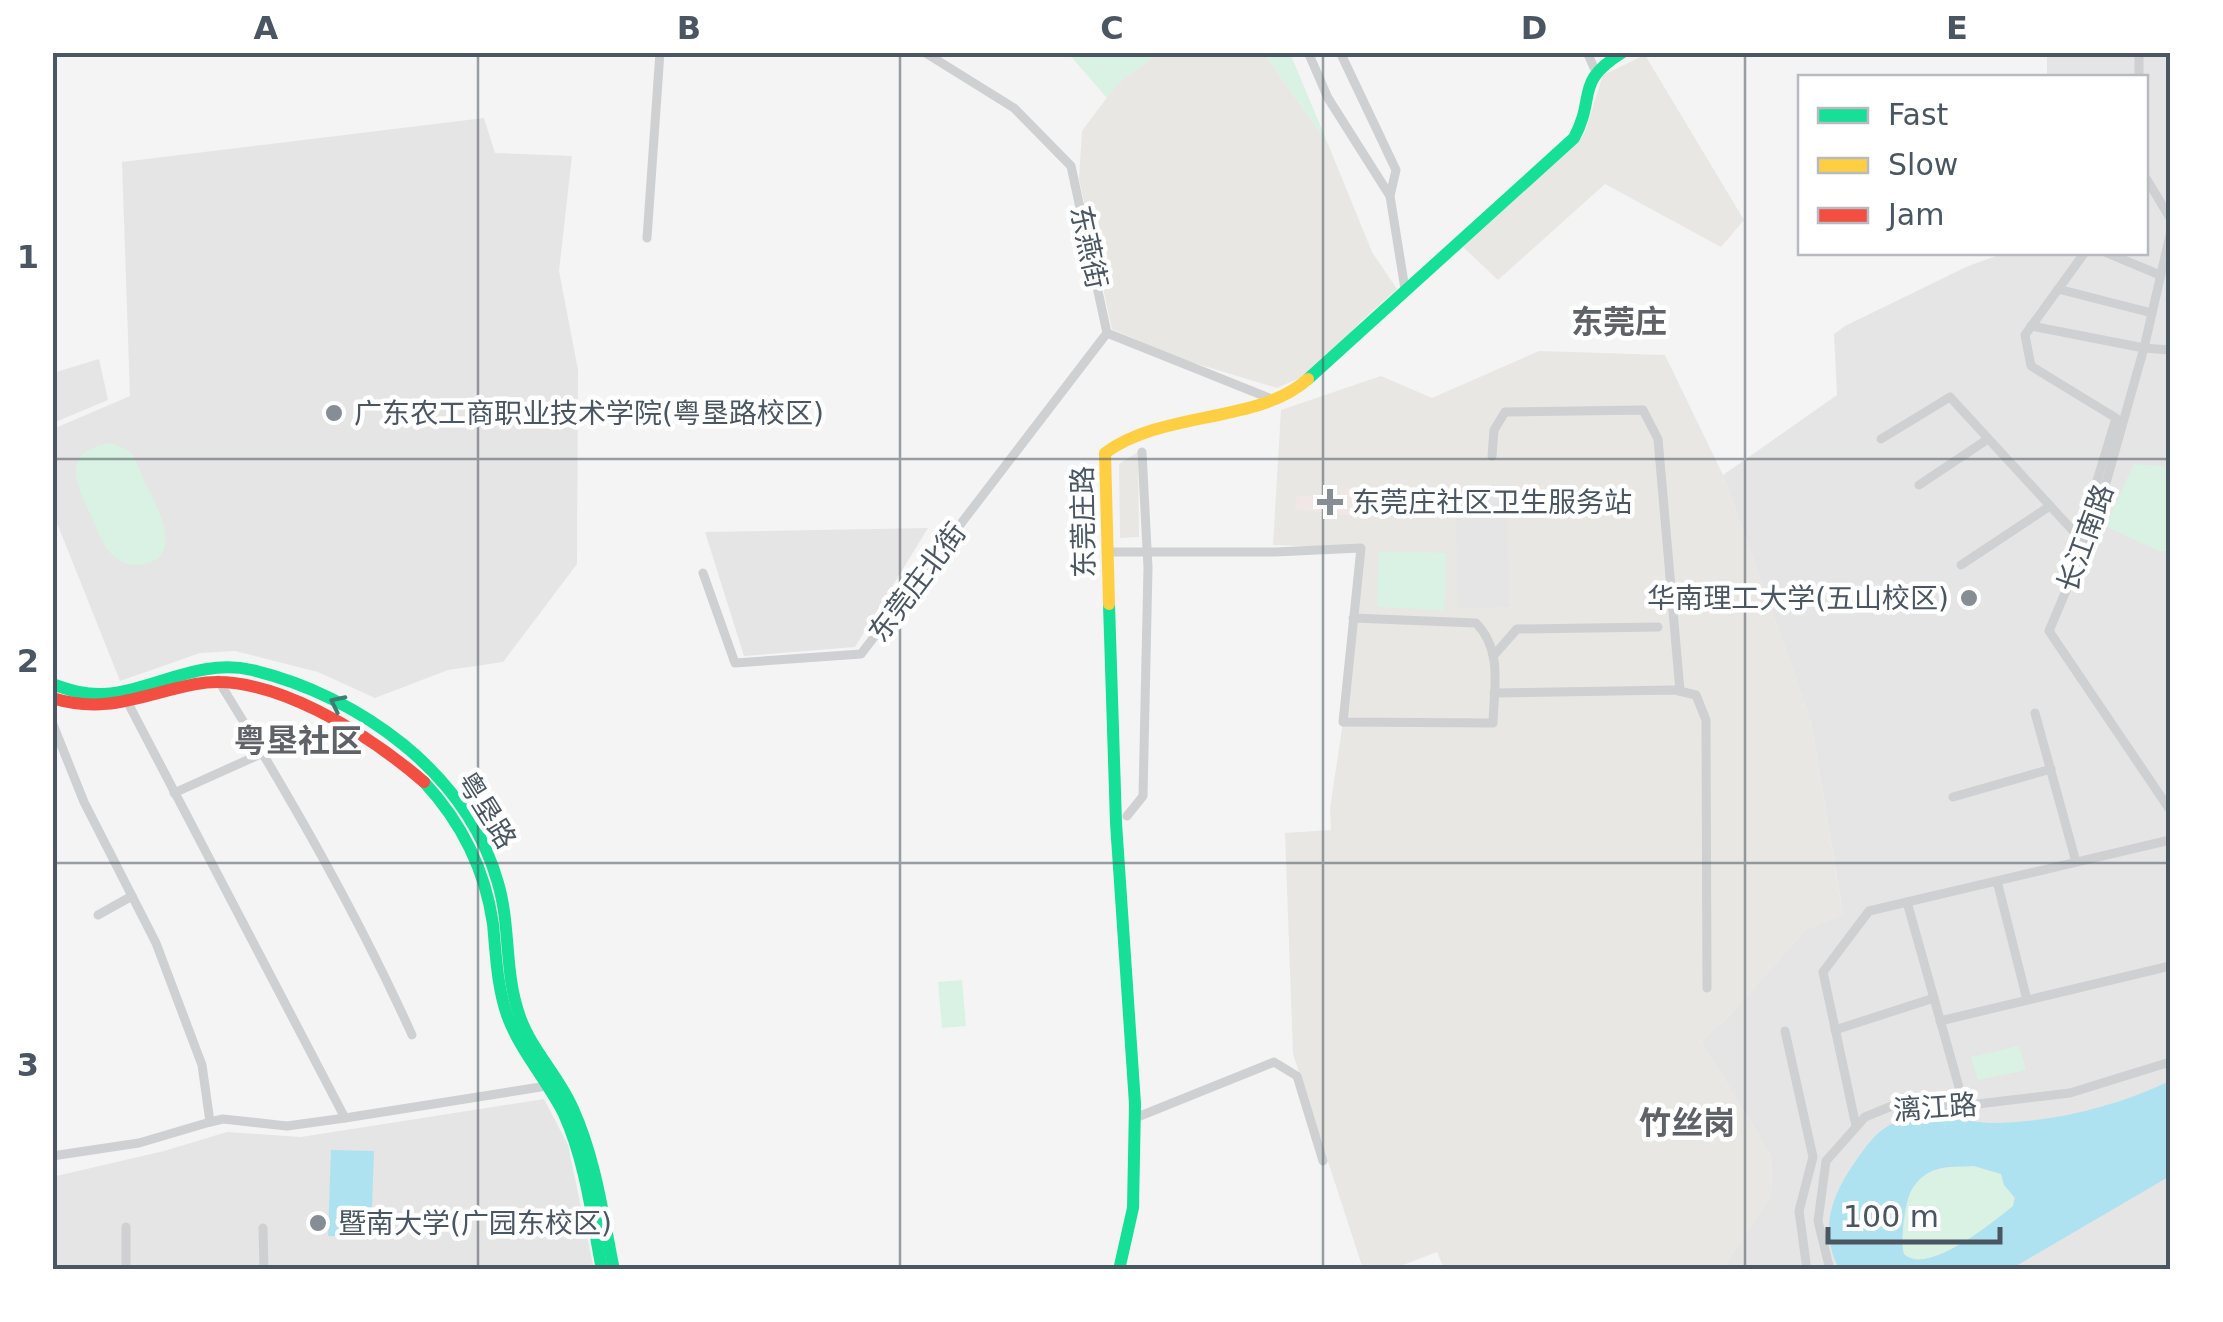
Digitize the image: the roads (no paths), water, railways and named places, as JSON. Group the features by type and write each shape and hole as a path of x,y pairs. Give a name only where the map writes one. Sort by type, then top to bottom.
{"main road":[{"path":"1595,70 1622,52"},
{"name":"东莞庄路","path":"1119,1270 1133,1208 1135,1118 1116,824 1105,453 1113,445 1142,433 1275,400 1312,376 1574,138 1580,130 1589,80 1595,70"},
{"name":"粤垦路","path":"52,684 72,693 98,696 124,693 196,668 244,668 307,689 354,711 419,757 469,817 497,876 516,1003 530,1040 572,1104 584,1137 614,1270"},
{"name":"粤垦路","path":"52,698 84,707 128,703 184,685 218,680 255,685 383,746 440,798 471,849 488,897 500,993 508,1017 518,1041 566,1118 576,1146 602,1270"}],"street":[{"path":"648,238 660,52"},
{"name":"东燕街","path":"924,52 1014,108 1071,166 1106,332"},
{"path":"1308,52 1328,98 1390,196"},
{"path":"1340,52 1396,170 1390,196 1405,289"},
{"path":"1587,52 1595,70"},
{"path":"2148,181 2170,218"},
{"name":"长江南路","path":"2170,235 2144,348 2096,522 2049,631 2170,810"},
{"path":"2083,255 2025,336 2031,366 2116,418 2086,516 2096,522"},
{"path":"2112,255 2160,275"},
{"path":"2058,289 2152,313"},
{"path":"2031,326 2170,350"},
{"path":"1106,332 1275,400"},
{"name":"东莞庄北街","path":"703,573 735,663 861,654 1106,332"},
{"path":"1881,439 1950,397 2087,546"},
{"path":"1492,456 1494,430 1505,412 1643,410 1658,439 1680,691"},
{"path":"1918,485 1988,438"},
{"path":"1126,816 1143,796 1147,552 1142,452"},
{"path":"1961,565 2050,506"},
{"path":"1109,552 1361,548 1353,618 1343,722 1493,723 1495,654 1490,637 1476,623 1353,618"},
{"path":"1495,654 1516,629 1658,627"},
{"path":"218,680 263,753 382,969 412,1035"},
{"path":"1494,694 1680,691 1696,695 1706,720 1707,988"},
{"path":"128,703 345,1118"},
{"path":"2035,713 2076,862"},
{"path":"52,722 84,802 156,942 202,1066 210,1122"},
{"path":"174,793 263,753"},
{"path":"1953,797 2051,769"},
{"path":"1856,1126 1823,972 1869,911 2170,840"},
{"path":"1997,881 2027,1000"},
{"path":"98,915 132,896"},
{"path":"1907,902 1964,1105"},
{"path":"1940,1021 2170,966"},
{"path":"1836,1030 1934,998"},
{"path":"1785,1031 1813,1157 1798,1211 1806,1270"},
{"path":"1135,1118 1274,1062 1297,1076 1323,1161"},
{"name":"漓江路","path":"1830,1270 1818,1222 1826,1160 1865,1117 1892,1106 1964,1105 2070,1093 2170,1062"},
{"path":"52,1156 139,1143 224,1120 287,1126 548,1086"},
{"path":"126,1226 126,1270"},
{"path":"263,1228 264,1270"}],"water":[{"path":"2170,1081 2170,1176 2011,1269 1839,1269 1830,1241 1834,1201 1864,1149 1892,1124 1923,1117 1987,1123 2043,1119 2087,1111","holes":["1974,1166 2001,1174 2015,1198 2013,1206 1945,1252 1930,1258 1905,1255 1907,1201 1922,1177 1939,1169"]},
{"path":"331,1150 374,1151 371,1237 328,1236"}],"place":[{"name":"广东农工商职业技术学院(粤垦路校区)","path":"334,413"},
{"name":"东莞庄社区卫生服务站","path":"1330,502"},
{"name":"华南理工大学(五山校区)","path":"1969,598"},
{"name":"暨南大学(广园东校区)","path":"318,1223"}],"district":[{"name":"东莞庄","path":"1619,322"},
{"name":"粤垦社区","path":"298,741"},
{"name":"竹丝岗","path":"1687,1123"}]}
